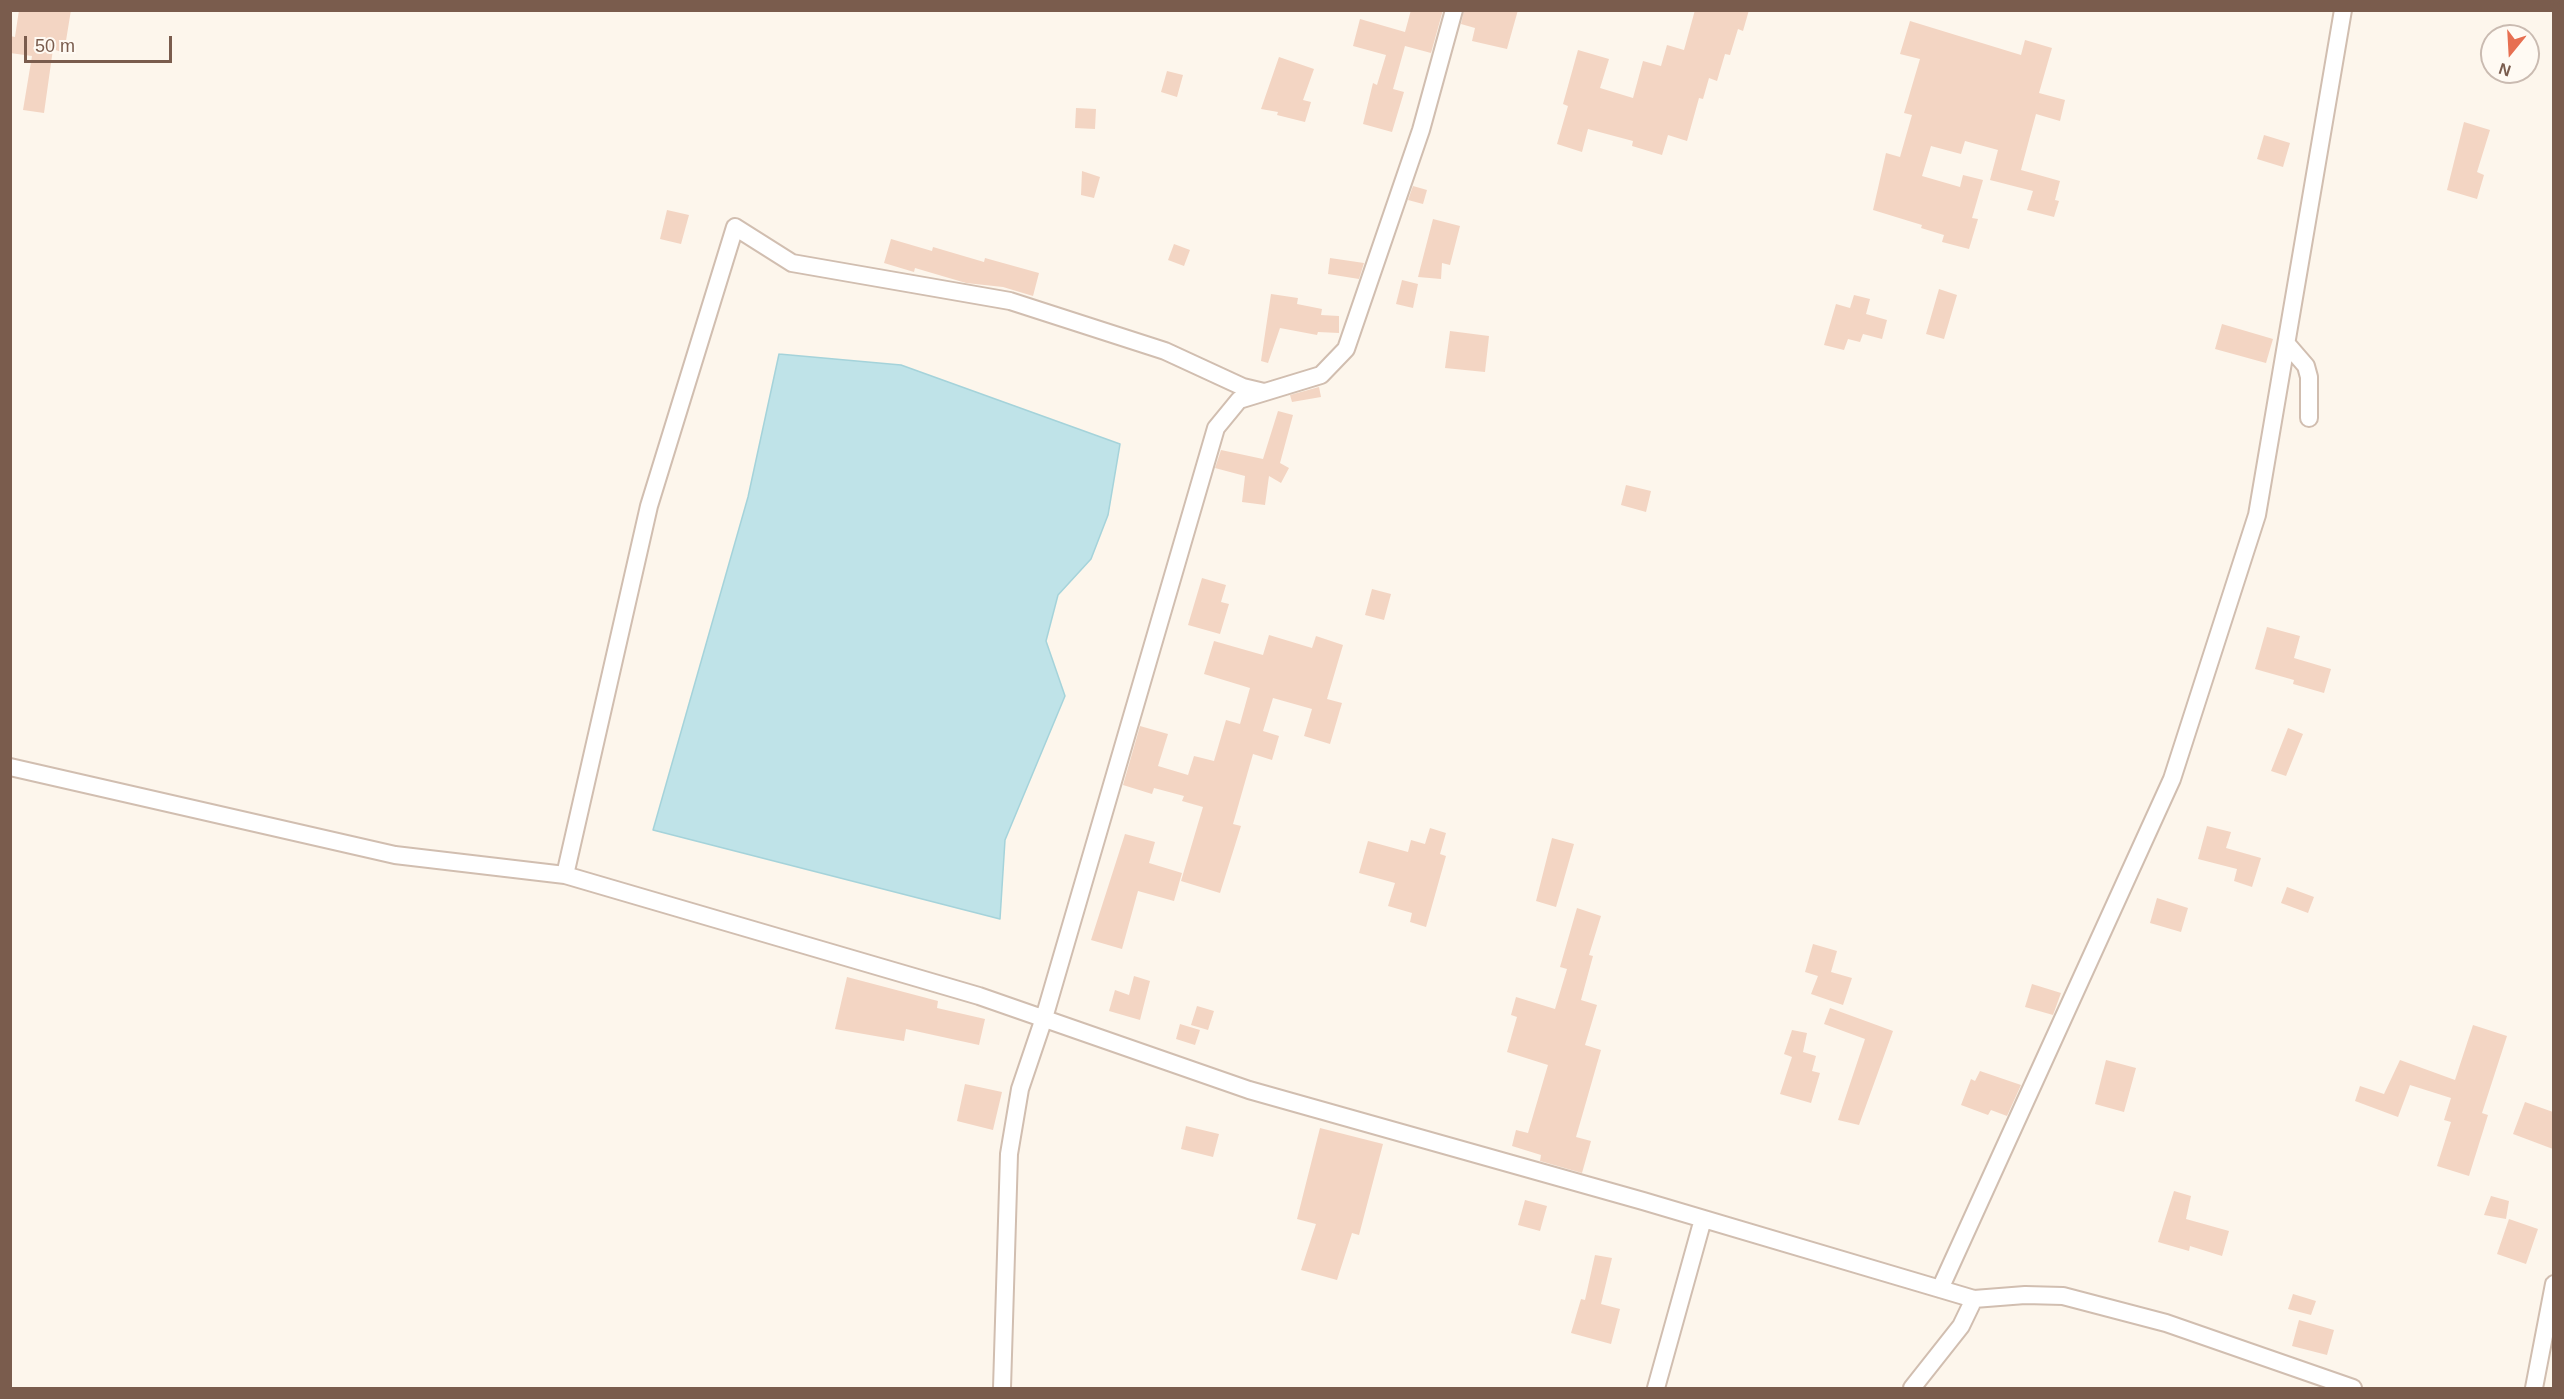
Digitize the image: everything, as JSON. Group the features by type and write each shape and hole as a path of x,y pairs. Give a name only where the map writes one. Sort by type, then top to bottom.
{"street":[{"path":"1002,1389 1009,1154 1020,1089 1044,1018 1215,428 1239,400 1321,375 1347,349 1421,130 1454,10"},
{"path":"1940,1290 2172,778 2257,515 2343,10"},
{"path":"566,875 649,506 735,227 792,263 1010,301 1165,351 1243,387 1265,392"},
{"path":"2287,344 2306,366 2309,377 2309,418"},
{"path":"10,767 395,855 566,875 980,996 1249,1090 1703,1219 1940,1290 1974,1299 2001,1295 2063,1296 2166,1323 2354,1389"},
{"path":"1656,1389 1703,1219"},
{"path":"2534,1389 2553,1284"},
{"path":"1912,1389 1961,1326 1974,1299"}],"water":[{"path":"779,354 901,365 1120,444 1108,515 1091,559 1058,595 1046,641 1065,696 1005,840 1000,919 653,830 748,497"}],"building":[{"path":"19,10 71,10 64,53 53,49 44,113 23,110 32,56 10,53 10,36 15,37"},
{"path":"1411,10 1443,10 1431,53 1405,46 1393,89 1404,92 1392,132 1363,124 1373,83 1377,85 1386,55 1353,46 1360,19 1405,32"},
{"path":"1464,10 1518,10 1507,49 1472,41 1475,28 1461,24"},
{"path":"1695,10 1749,10 1743,31 1738,29 1730,55 1725,54 1717,81 1709,78 1703,99 1699,98 1687,141 1668,135 1662,155 1632,146 1633,141 1588,129 1582,152 1557,144 1568,106 1563,104 1578,50 1609,59 1600,88 1633,98 1643,61 1661,66 1667,45 1684,50"},
{"path":"1910,21 2021,55 2025,40 2052,48 2039,93 2065,100 2060,121 2036,114 2021,170 2060,181 2055,200 2059,201 2054,217 2027,210 2033,191 1990,180 1998,150 1965,141 1961,154 1931,146 1922,176 1960,187 1963,175 1983,180 1972,218 1978,219 1969,249 1942,242 1944,235 1921,228 1922,225 1873,210 1886,153 1900,157 1912,115 1904,113 1920,59 1900,54"},
{"path":"1279,57 1314,69 1303,100 1311,102 1305,122 1277,115 1278,112 1261,109"},
{"path":"1167,71 1183,75 1177,97 1161,92"},
{"path":"1076,108 1096,109 1095,129 1075,128"},
{"path":"2464,122 2490,130 2477,172 2484,175 2477,199 2447,190"},
{"path":"2264,135 2290,143 2283,167 2257,159"},
{"path":"1082,171 1100,177 1094,198 1081,195"},
{"path":"1413,186 1427,190 1423,204 1408,200"},
{"path":"667,210 689,215 681,244 660,239"},
{"path":"1433,219 1460,226 1450,265 1442,263 1441,279 1418,277"},
{"path":"891,239 932,251 933,247 984,262 985,258 1039,273 1033,296 1003,287 966,283 915,268 914,272 884,263"},
{"path":"1174,244 1190,250 1184,266 1168,260"},
{"path":"1330,258 1364,263 1359,279 1328,274"},
{"path":"1402,280 1418,284 1413,308 1396,304"},
{"path":"1939,289 1957,295 1944,339 1926,334"},
{"path":"1271,294 1298,298 1297,304 1322,309 1321,315 1339,316 1339,333 1318,332 1317,335 1280,328 1268,363 1261,361"},
{"path":"1854,295 1870,299 1866,314 1887,320 1882,339 1863,334 1860,342 1848,339 1844,350 1824,345 1836,304 1850,308"},
{"path":"2222,324 2273,339 2266,363 2215,349"},
{"path":"1450,331 1489,336 1485,372 1445,368"},
{"path":"1319,387 1321,397 1292,402 1290,395"},
{"path":"1278,411 1293,415 1280,463 1289,468 1281,483 1269,476 1265,505 1242,502 1245,476 1215,468 1221,450 1263,459"},
{"path":"1626,485 1651,491 1646,512 1621,505"},
{"path":"1202,578 1226,585 1221,602 1229,604 1220,634 1188,625"},
{"path":"1372,589 1391,594 1384,620 1365,615"},
{"path":"2267,627 2300,636 2294,658 2331,669 2324,693 2293,684 2294,680 2255,669"},
{"path":"1269,635 1312,648 1316,636 1343,645 1327,699 1342,703 1330,744 1304,736 1312,709 1273,698 1263,731 1279,736 1272,760 1253,754 1233,824 1241,826 1220,893 1181,881 1203,807 1182,801 1184,796 1154,788 1152,794 1123,785 1140,726 1168,734 1158,766 1188,775 1194,756 1214,761 1226,720 1240,724 1250,688 1204,674 1214,641 1263,655"},
{"path":"2288,728 2303,734 2286,776 2271,771"},
{"path":"2207,826 2231,832 2226,848 2261,858 2252,887 2234,881 2237,869 2198,859"},
{"path":"1430,828 1446,833 1440,854 1446,856 1426,927 1410,922 1412,913 1388,906 1395,883 1359,873 1368,841 1408,852 1411,840 1425,844"},
{"path":"1125,834 1155,842 1149,863 1182,873 1174,901 1138,891 1122,949 1091,940"},
{"path":"1552,838 1574,844 1556,907 1536,901"},
{"path":"2287,887 2314,897 2308,913 2281,903"},
{"path":"2157,898 2188,908 2181,932 2150,923"},
{"path":"1577,908 1601,916 1589,955 1593,956 1581,1000 1597,1005 1585,1045 1601,1050 1576,1137 1591,1141 1582,1173 1540,1161 1541,1155 1512,1146 1516,1130 1528,1133 1548,1065 1507,1052 1517,1017 1511,1015 1516,997 1555,1009 1567,969 1560,967"},
{"path":"1813,944 1837,951 1831,972 1852,978 1843,1005 1811,994 1818,976 1805,972"},
{"path":"1134,976 1150,981 1140,1020 1109,1011 1115,990 1129,995"},
{"path":"847,977 938,1001 937,1008 985,1019 979,1045 906,1029 904,1041 835,1029"},
{"path":"2032,984 2061,993 2053,1015 2025,1007"},
{"path":"1197,1006 1214,1011 1208,1030 1191,1025"},
{"path":"1830,1008 1893,1031 1859,1125 1838,1120 1865,1039 1824,1024"},
{"path":"1180,1024 1200,1030 1195,1045 1176,1039"},
{"path":"2473,1025 2507,1036 2482,1113 2488,1115 2469,1176 2437,1166 2451,1122 2444,1120 2451,1098 2410,1085 2398,1117 2355,1101 2360,1086 2384,1094 2400,1060 2455,1080"},
{"path":"1792,1030 1807,1033 1803,1052 1816,1056 1812,1071 1820,1073 1811,1103 1780,1094 1792,1057 1784,1054"},
{"path":"2106,1060 2136,1068 2124,1112 2095,1104"},
{"path":"1980,1071 2021,1085 2007,1116 1991,1110 1988,1115 1961,1105 1971,1079 1975,1081"},
{"path":"965,1084 1002,1092 993,1130 957,1121"},
{"path":"2525,1102 2553,1112 2553,1149 2513,1134"},
{"path":"1186,1126 1219,1134 1213,1157 1181,1149"},
{"path":"1320,1128 1383,1144 1359,1235 1352,1233 1337,1280 1301,1270 1316,1224 1297,1219"},
{"path":"2174,1191 2191,1196 2186,1219 2229,1231 2222,1256 2190,1246 2189,1251 2158,1242"},
{"path":"2491,1196 2509,1201 2506,1219 2484,1215"},
{"path":"1525,1200 1547,1206 1540,1231 1518,1225"},
{"path":"2509,1219 2538,1229 2526,1264 2497,1254"},
{"path":"1595,1255 1612,1258 1601,1304 1620,1309 1611,1344 1571,1333 1581,1299 1585,1300"},
{"path":"2293,1294 2316,1301 2311,1315 2288,1309"},
{"path":"2299,1320 2334,1330 2327,1355 2292,1346"}]}
